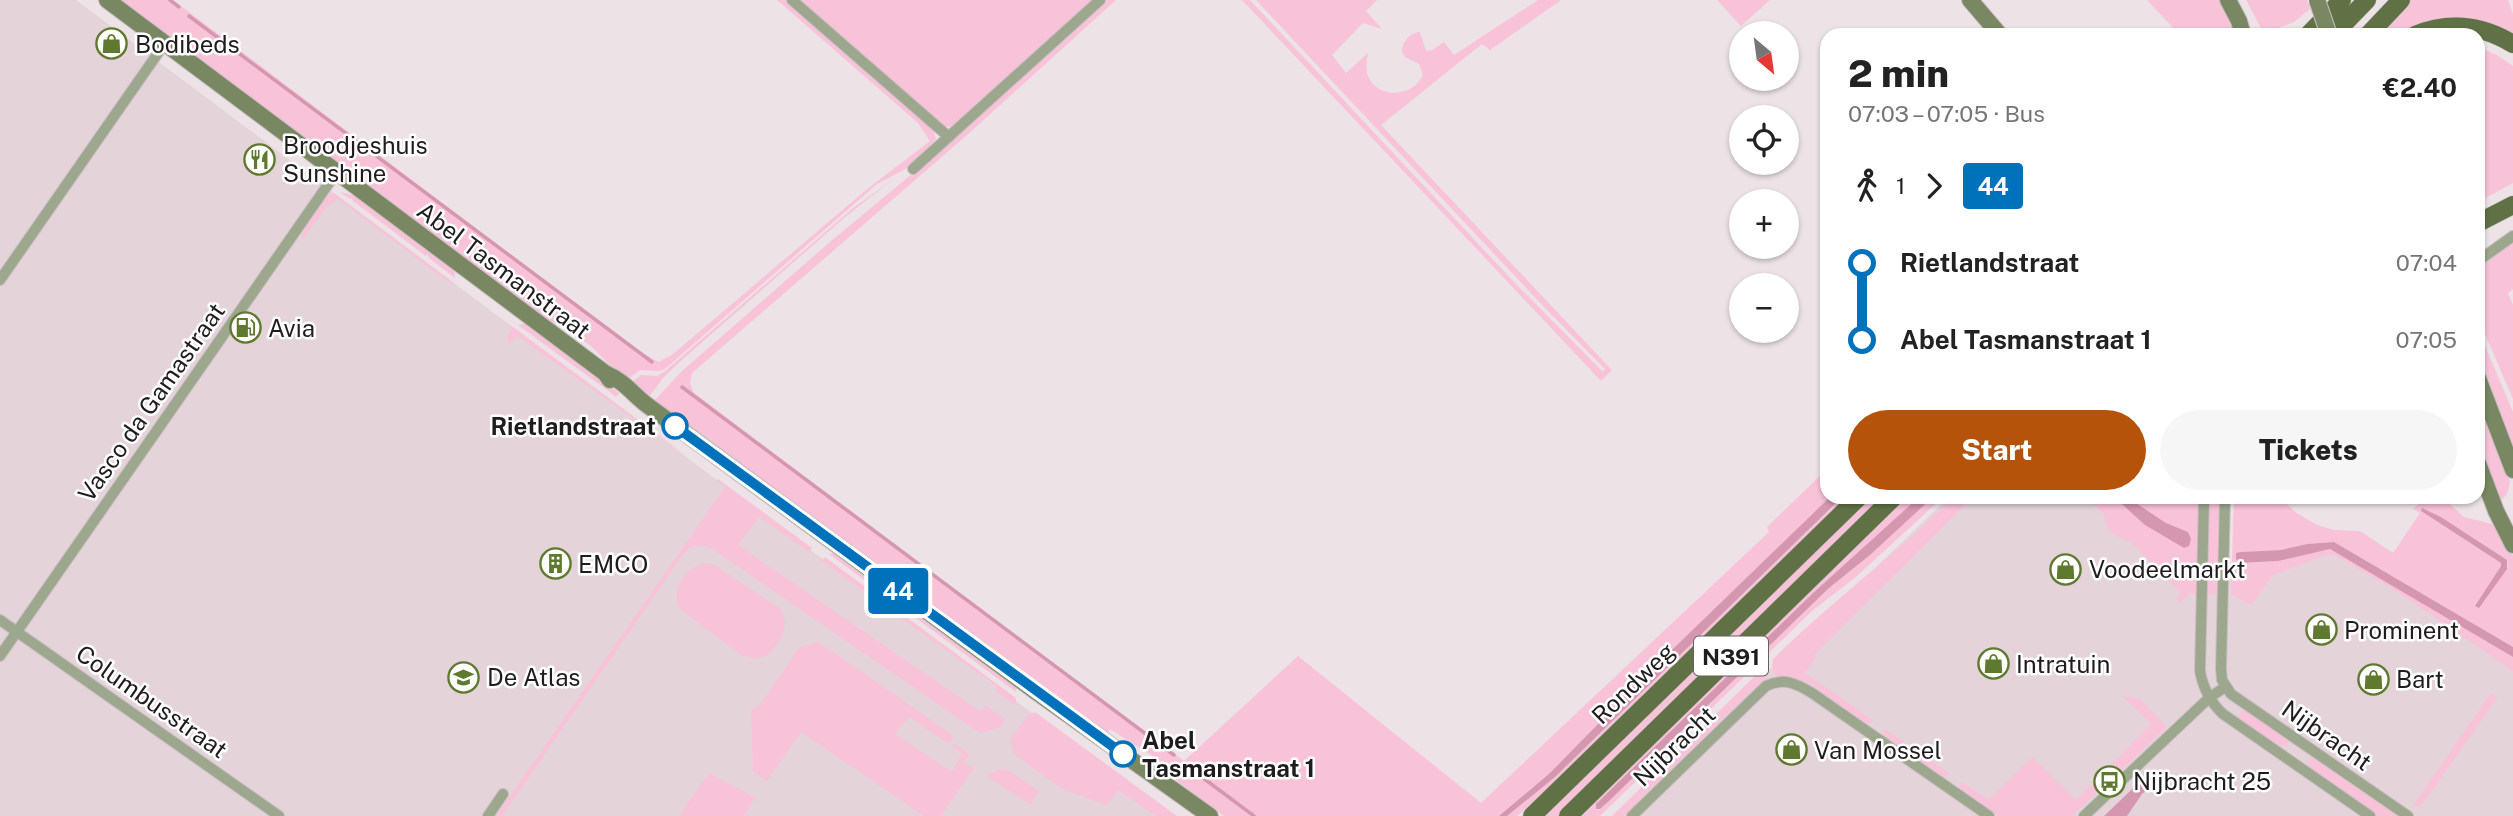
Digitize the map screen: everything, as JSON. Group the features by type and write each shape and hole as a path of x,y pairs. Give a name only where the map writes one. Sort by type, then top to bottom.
{"main road":[{"path":"2315,28 2342,0"},
{"path":"2338,28 2367,0"},
{"path":"2375,28 2401,0"},
{"path":"2437,28 2472,28"},
{"path":"2485,31 2513,44"},
{"path":"2485,219 2513,205"},
{"path":"2485,230 2513,216"},
{"name":"Rondweg","path":"1532,816 1852,504"},
{"name":"Rondweg","path":"1568,816 1887,504"}],"street":[{"name":"Abel Tasmanstraat","path":"107,0 605,373 618,379 636,393 641,401 1024,683 1210,816"},
{"path":"792,0 949,137"},
{"path":"913,169 1100,0"},
{"path":"1970,0 1994,28"},
{"path":"2228,0 2241,28"},
{"path":"2317,0 2328,28"},
{"path":"0,279 165,43"},
{"name":"Vasco da Gamastraat","path":"0,656 336,173"},
{"path":"2485,256 2513,236"},
{"path":"2485,396 2513,470"},
{"path":"2485,483 2513,545"},
{"path":"2204,504 2200,671 2209,698"},
{"path":"2084,816 2209,698 2225,687 2221,669 2225,504"},
{"name":"Columbusstraat","path":"0,620 279,816"},
{"name":"Nijbracht","path":"1632,816 1766,686 1783,681 1797,684 1812,693 1989,816"},
{"name":"Nijbracht","path":"2225,687 2231,694 2408,816"},
{"name":"Nijbracht","path":"2209,698 2223,714 2370,816"},
{"path":"488,816 503,794"}],"shaded area":[{"path":"0,0 76,0 801,543 1172,816 0,816"},
{"path":"118,0 173,0 642,353 659,362 673,354 866,190 930,141 918,123 777,0 788,0 932,127 936,139 911,166 877,184 665,369 640,370 631,377 615,370 591,346 558,324 555,328"},
{"path":"795,0 1097,0 953,127 941,126"},
{"path":"1104,0 1116,0 966,136 692,373 690,384 694,393 1184,761 1298,656 1481,803 1769,532 1767,527 1820,476 1820,504 1823,504 1647,674 1550,773 1499,816 1224,816 1177,781 1171,774 1180,766 1175,761 1168,766 1110,729 1105,735 654,401 682,371 924,164"},
{"path":"1242,0 1250,0 1513,281 1603,372 1605,369 1256,0 1377,0 1366,11 1382,29 1363,23 1332,55 1346,73 1368,53 1366,64 1373,84 1379,89 1395,93 1412,88 1423,75 1419,64 1405,57 1402,52 1405,41 1413,34 1420,32 1426,51 1444,42 1454,55 1538,0 1561,0 1490,50 1482,44 1381,125 1612,370 1601,381"},
{"path":"1717,0 1770,0 1747,21 1736,21"},
{"path":"2147,0 2221,0 2235,28 2173,28"},
{"path":"2246,0 2307,0 2310,9 2294,22 2278,28 2261,28"},
{"path":"2409,0 2508,0 2513,14 2513,40 2505,34 2485,34 2485,28 2383,28"},
{"path":"2485,50 2513,66 2513,183 2485,198"},
{"path":"895,178 845,217 683,359 663,378 649,397 631,383 641,375 657,376 664,372 852,209"},
{"path":"340,192 356,196 454,267 455,278 429,258 428,254 426,256 352,198"},
{"path":"334,193 454,283 437,274 337,198 329,204 302,240 301,232 326,197"},
{"path":"2513,241 2513,289 2508,293 2513,305 2513,399 2485,334 2485,260"},
{"path":"528,323 619,393 617,396 518,325"},
{"path":"513,327 695,462 517,336 509,343 507,337"},
{"path":"2485,346 2513,412 2513,454 2485,382"},
{"path":"2485,412 2510,482 2507,494 2499,502 2485,465"},
{"path":"718,479 812,548 809,552 759,517 738,545 981,712 986,705 1005,719 999,728 980,733 711,548 695,546 682,556 502,816 496,816 725,487"},
{"path":"1823,504 1835,504 1555,777 1507,816 1499,816 1550,773 1647,674"},
{"path":"1835,504 1844,504 1560,780 1517,816 1507,816 1562,770"},
{"path":"1861,504 1880,504 1559,816 1544,816"},
{"path":"1897,504 1911,504 1813,593 1596,809 1599,810 1610,800 1829,588 1925,504 1935,504 1857,576 1812,611 1600,816 1577,816"},
{"path":"1911,504 1925,504 1829,588 1610,800 1600,809 1596,809 1596,804 1813,593"},
{"path":"1942,504 2119,504 2193,555 2237,565 2274,564 2335,552 2513,658 2513,816 1618,816"},
{"path":"1946,504 1966,504 1814,655 1816,657 1805,673 1874,721 1866,724 1809,683 1792,677 1778,677 1774,673 1773,659"},
{"path":"2094,504 2122,504 2145,525 2185,548 2191,539 2185,531 2166,523 2138,504 2199,504 2196,594 2190,593 2180,603 2176,599 2181,593 2159,571 2153,576 2150,573 2155,567 2131,542 2115,536 2107,526 2104,515"},
{"path":"2122,504 2138,504 2166,523 2188,532 2191,539 2189,546 2184,548 2145,525"},
{"path":"2208,504 2222,504 2219,594 2205,594"},
{"path":"2234,504 2287,504 2317,525 2335,530 2360,531 2393,553 2420,513 2413,509 2419,504 2450,504 2464,517 2492,524 2499,530 2513,556 2513,647 2334,542 2281,550 2241,552 2238,563 2267,562 2330,549 2513,657 2513,671 2398,592 2335,555 2326,555 2273,575 2251,605 2231,595","holes":["2424,509 2441,517 2507,560 2508,566 2476,605 2501,563 2421,511"]},
{"path":"2422,508 2441,517 2507,560 2507,569 2479,608 2475,606 2501,563 2421,511"},
{"path":"2334,542 2513,647 2513,657 2330,549 2278,561 2240,563 2236,559 2236,553 2241,552 2281,550"},
{"path":"837,553 1015,684 1016,692 829,554"},
{"path":"825,557 1016,698 1015,705 996,691 997,687 822,561"},
{"path":"711,563 782,610 784,630 780,640 767,656 754,658 741,655 680,609 677,593 683,578 695,567"},
{"path":"819,642 954,736 949,744 909,717 896,732 897,735 950,771 962,753 952,746 954,744 969,754 964,762 973,769 941,816 924,816 801,732 767,781 753,771 751,710 759,706 800,647"},
{"path":"1765,666 1769,677 1623,816 1612,816"},
{"path":"2491,693 2498,697 2420,808 2414,804"},
{"path":"2123,696 2140,699 2167,727 2072,816 1998,816 1959,788 1961,782 1989,800 2032,757 2076,800 2151,724"},
{"path":"2244,707 2286,737 2288,747 2273,744 2237,719"},
{"path":"1035,712 1177,816 1156,816 1118,790 1107,805 1064,790 1015,755 1010,740 1028,715"},
{"path":"1884,728 1950,774 1942,777 1884,736"},
{"path":"2309,758 2317,759 2397,816 2376,816 2314,773 2307,763"},
{"path":"1000,769 1008,770 1039,791 1030,805 987,776"},
{"path":"2152,770 2162,777 2142,794 2127,816 2104,816"},
{"path":"709,773 756,798 743,816 679,816"}],"waterway":[{"path":"170,0 179,7"},
{"path":"189,16 652,362"},
{"path":"682,387 1174,755"},
{"path":"1203,778 1254,816"}],"bus line":[{"name":"44","path":"675,426 1123,754"}],"place":[{"name":"Bodibeds","path":"112,44"},
{"name":"Broodjeshuis Sunshine","path":"260,159"},
{"name":"Avia","path":"245,328"},
{"name":"Rietlandstraat","path":"675,426"},
{"name":"EMCO","path":"555,564"},
{"name":"Voodeelmarkt","path":"2066,569"},
{"name":"Prominent","path":"2321,630"},
{"name":"Intratuin","path":"1993,664"},
{"name":"De Atlas","path":"464,677"},
{"name":"Bart","path":"2373,679"},
{"name":"Van Mossel","path":"1791,750"},
{"name":"Abel Tasmanstraat 1","path":"1123,754"},
{"name":"Nijbracht 25","path":"2110,781"}]}
